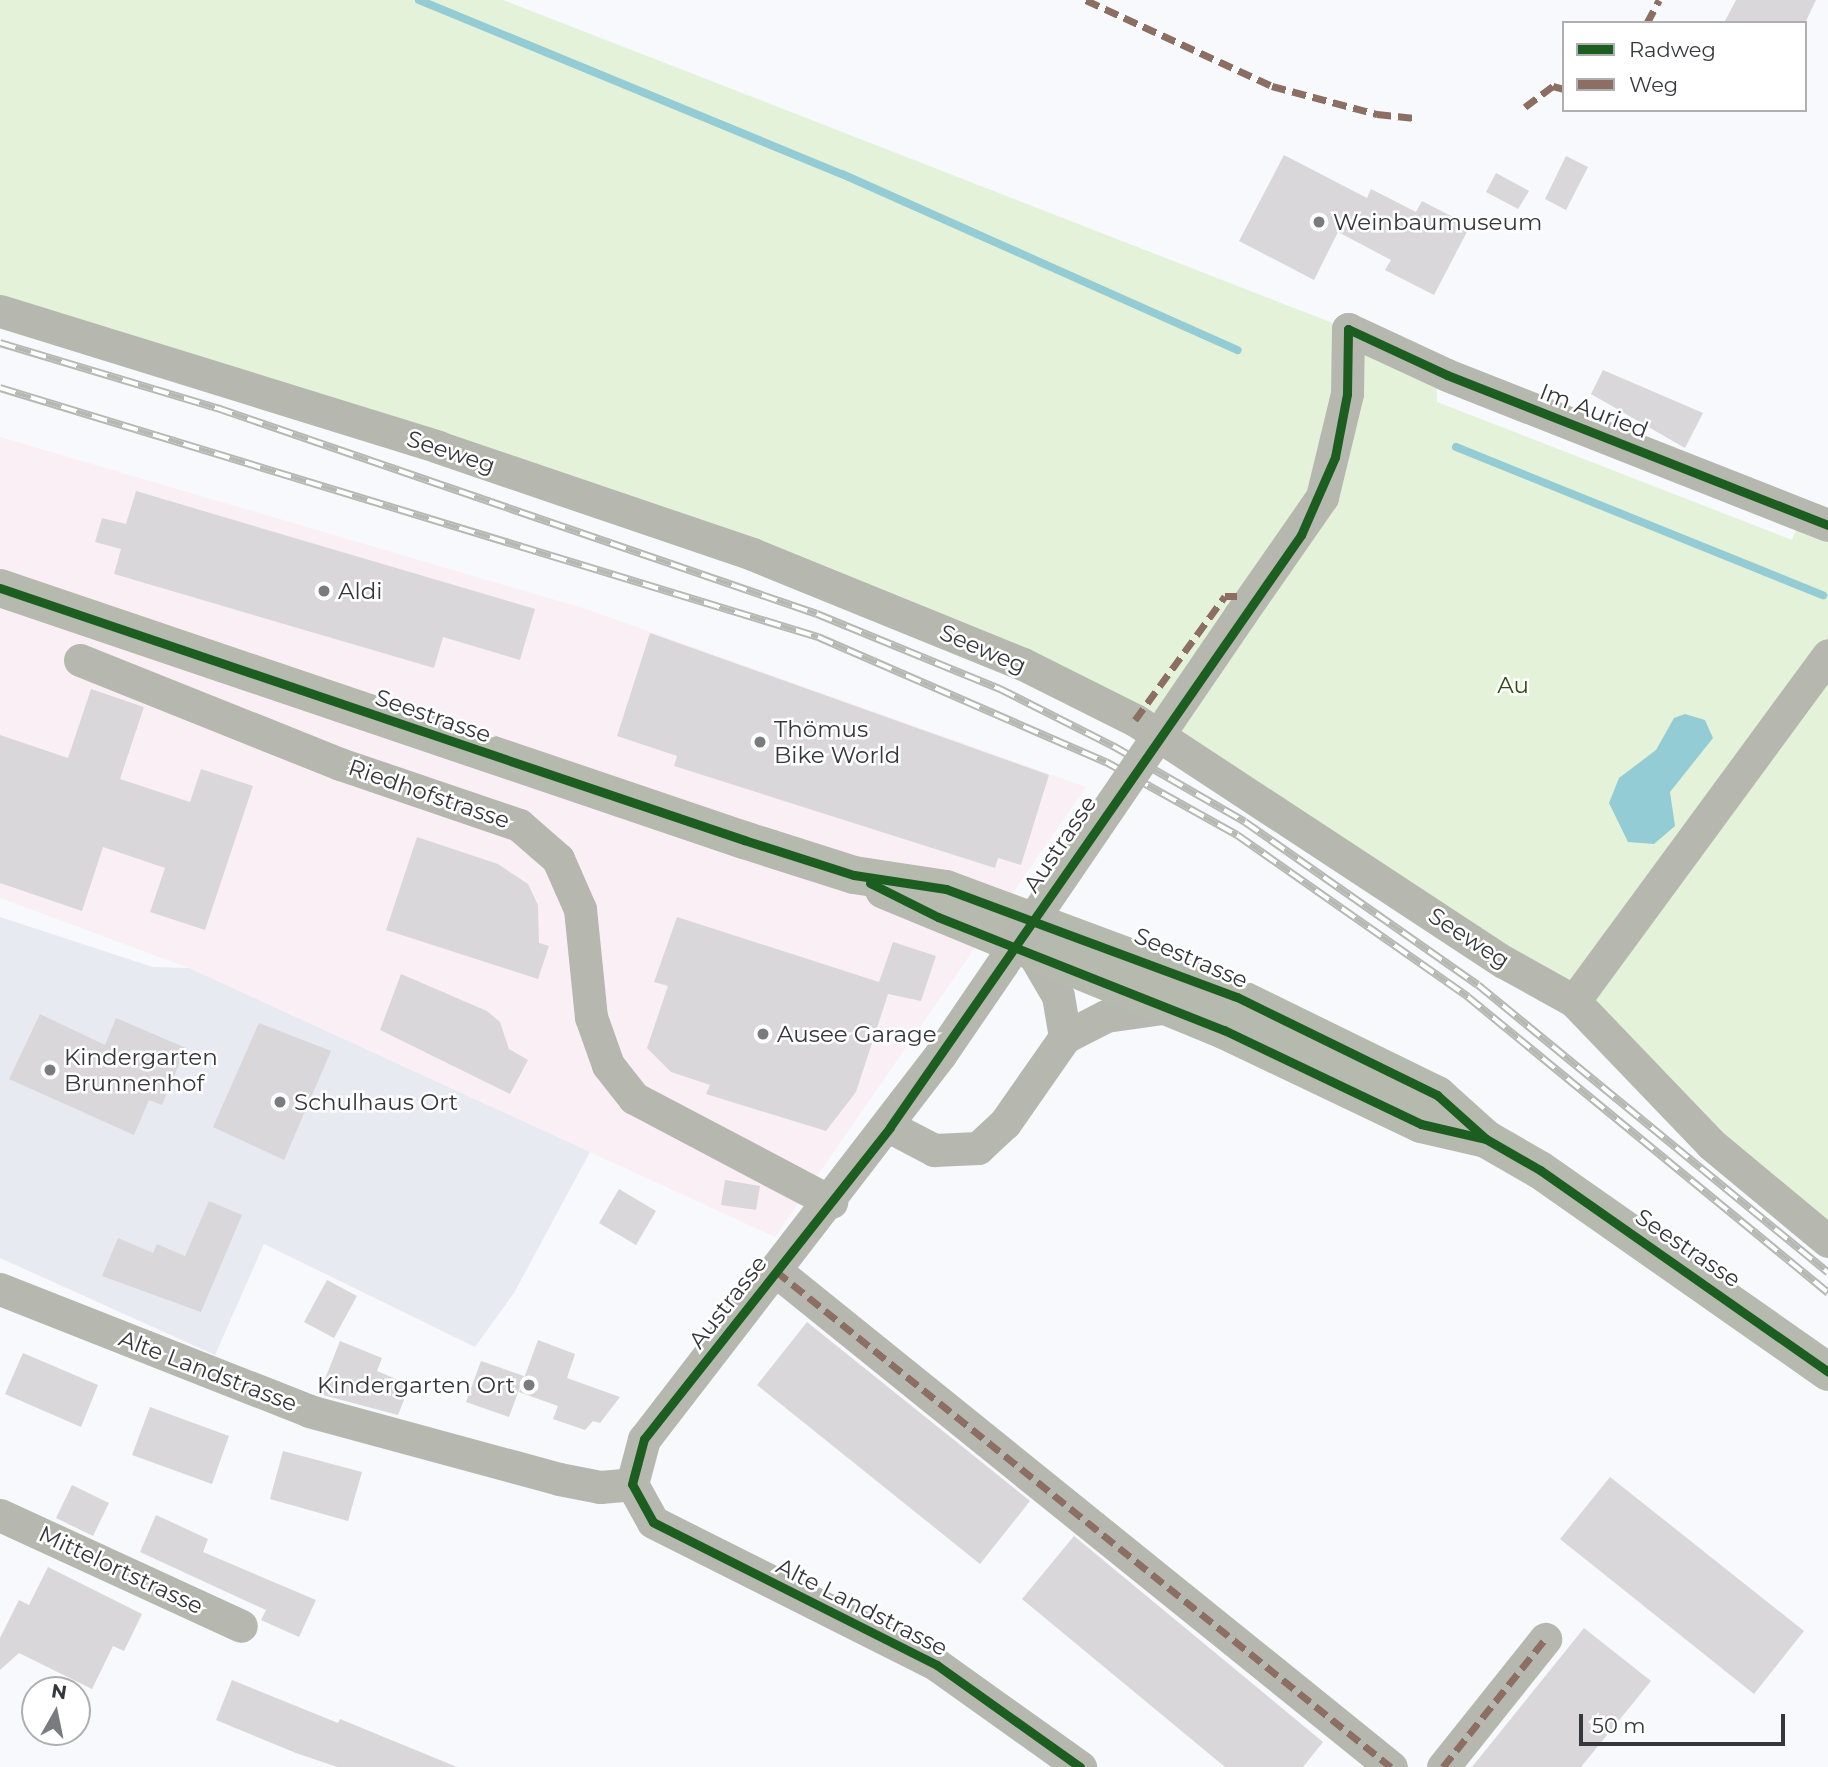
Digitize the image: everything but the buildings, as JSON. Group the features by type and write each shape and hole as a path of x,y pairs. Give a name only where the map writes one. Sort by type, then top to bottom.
{"main road":[{"name":"Seestrasse","path":"0,588 854,875 938,917 1031,950 1169,1007 1421,1124 1486,1139"},
{"name":"Seestrasse","path":"854,875 946,889 1145,958 1437,1095 1486,1139 1540,1170 1828,1372"}],"street":[{"name":"Seeweg","path":"0,311 438,447 752,554 1023,664 1163,737 1504,962 1574,1001 1711,1144 1828,1241"},
{"name":"Im Auried","path":"1349,328 1447,375 1828,525"},
{"name":"Austrasse","path":"632,1484 644,1439 890,1127 1322,497 1347,394 1349,328"},
{"path":"1574,1001 1828,655"},
{"name":"Riedhofstrasse","path":"80,660 340,764 519,825 558,859 580,909 591,1017 608,1065 634,1098 831,1202"},
{"path":"1031,950 1058,996 1065,1037"},
{"path":"890,1127 951,1153 978,1148 1005,1124 1065,1037 1106,1016 1169,1007"},
{"path":"776,1271 1391,1767"},
{"name":"Alte Landstrasse","path":"0,1289 309,1411 559,1479 600,1487 632,1484 653,1522 937,1665 1080,1767"},
{"name":"Mittelortstrasse","path":"0,1515 241,1626"},
{"path":"1443,1767 1545,1639"}],"shaded area":[{"path":"0,437 586,609 1086,787 775,1237 189,968 0,898"},
{"path":"0,917 153,967 189,968 590,1152 514,1293 475,1347 264,1244 215,1355 0,1258"}],"green space":[{"name":"Au","path":"0,0 503,0 1348,329 1348,344 1437,387 1437,402 1792,540 1803,512 1828,527 1828,1241 1609,1033 1023,664 0,311"}],"water":[{"path":"1685,714 1705,720 1713,738 1670,792 1675,826 1654,844 1628,842 1609,803 1619,778 1656,750 1674,718"}],"waterway":[{"path":"419,0 842,174 1238,350"},
{"path":"1456,447 1823,595"}],"railway":[{"path":"0,343 217,408 817,614 1000,689 1113,746 1245,822 1478,985 1828,1273"},
{"path":"0,388 818,637 1106,762 1237,835 1468,997 1828,1293"}],"marked path":[{"path":"1086,0 1272,86 1377,114 1415,118"},
{"path":"1648,21 1659,0"},
{"path":"1525,107 1553,86 1562,88"},
{"path":"1135,720 1225,596 1237,596"},
{"path":"776,1271 1391,1767"},
{"path":"1443,1767 1545,1639"}],"cycle path":[{"path":"1080,1767 937,1665 653,1522 632,1484 644,1439 890,1127 1301,535 1335,457 1347,394 1348,329 1447,375 1828,525"},
{"path":"0,588 744,840 854,875 946,889 1237,997 1437,1095 1486,1139 1540,1170 1828,1372"},
{"path":"870,883 938,917 1224,1030 1421,1124 1486,1139"}],"place":[{"name":"Weinbaumuseum","path":"1319,222"},
{"name":"Aldi","path":"324,591"},
{"name":"Thömus Bike World","path":"760,742"},
{"name":"Ausee Garage","path":"763,1034"},
{"name":"Kindergarten Brunnenhof","path":"50,1070"},
{"name":"Schulhaus Ort","path":"280,1102"},
{"name":"Kindergarten Ort","path":"529,1385"}]}
